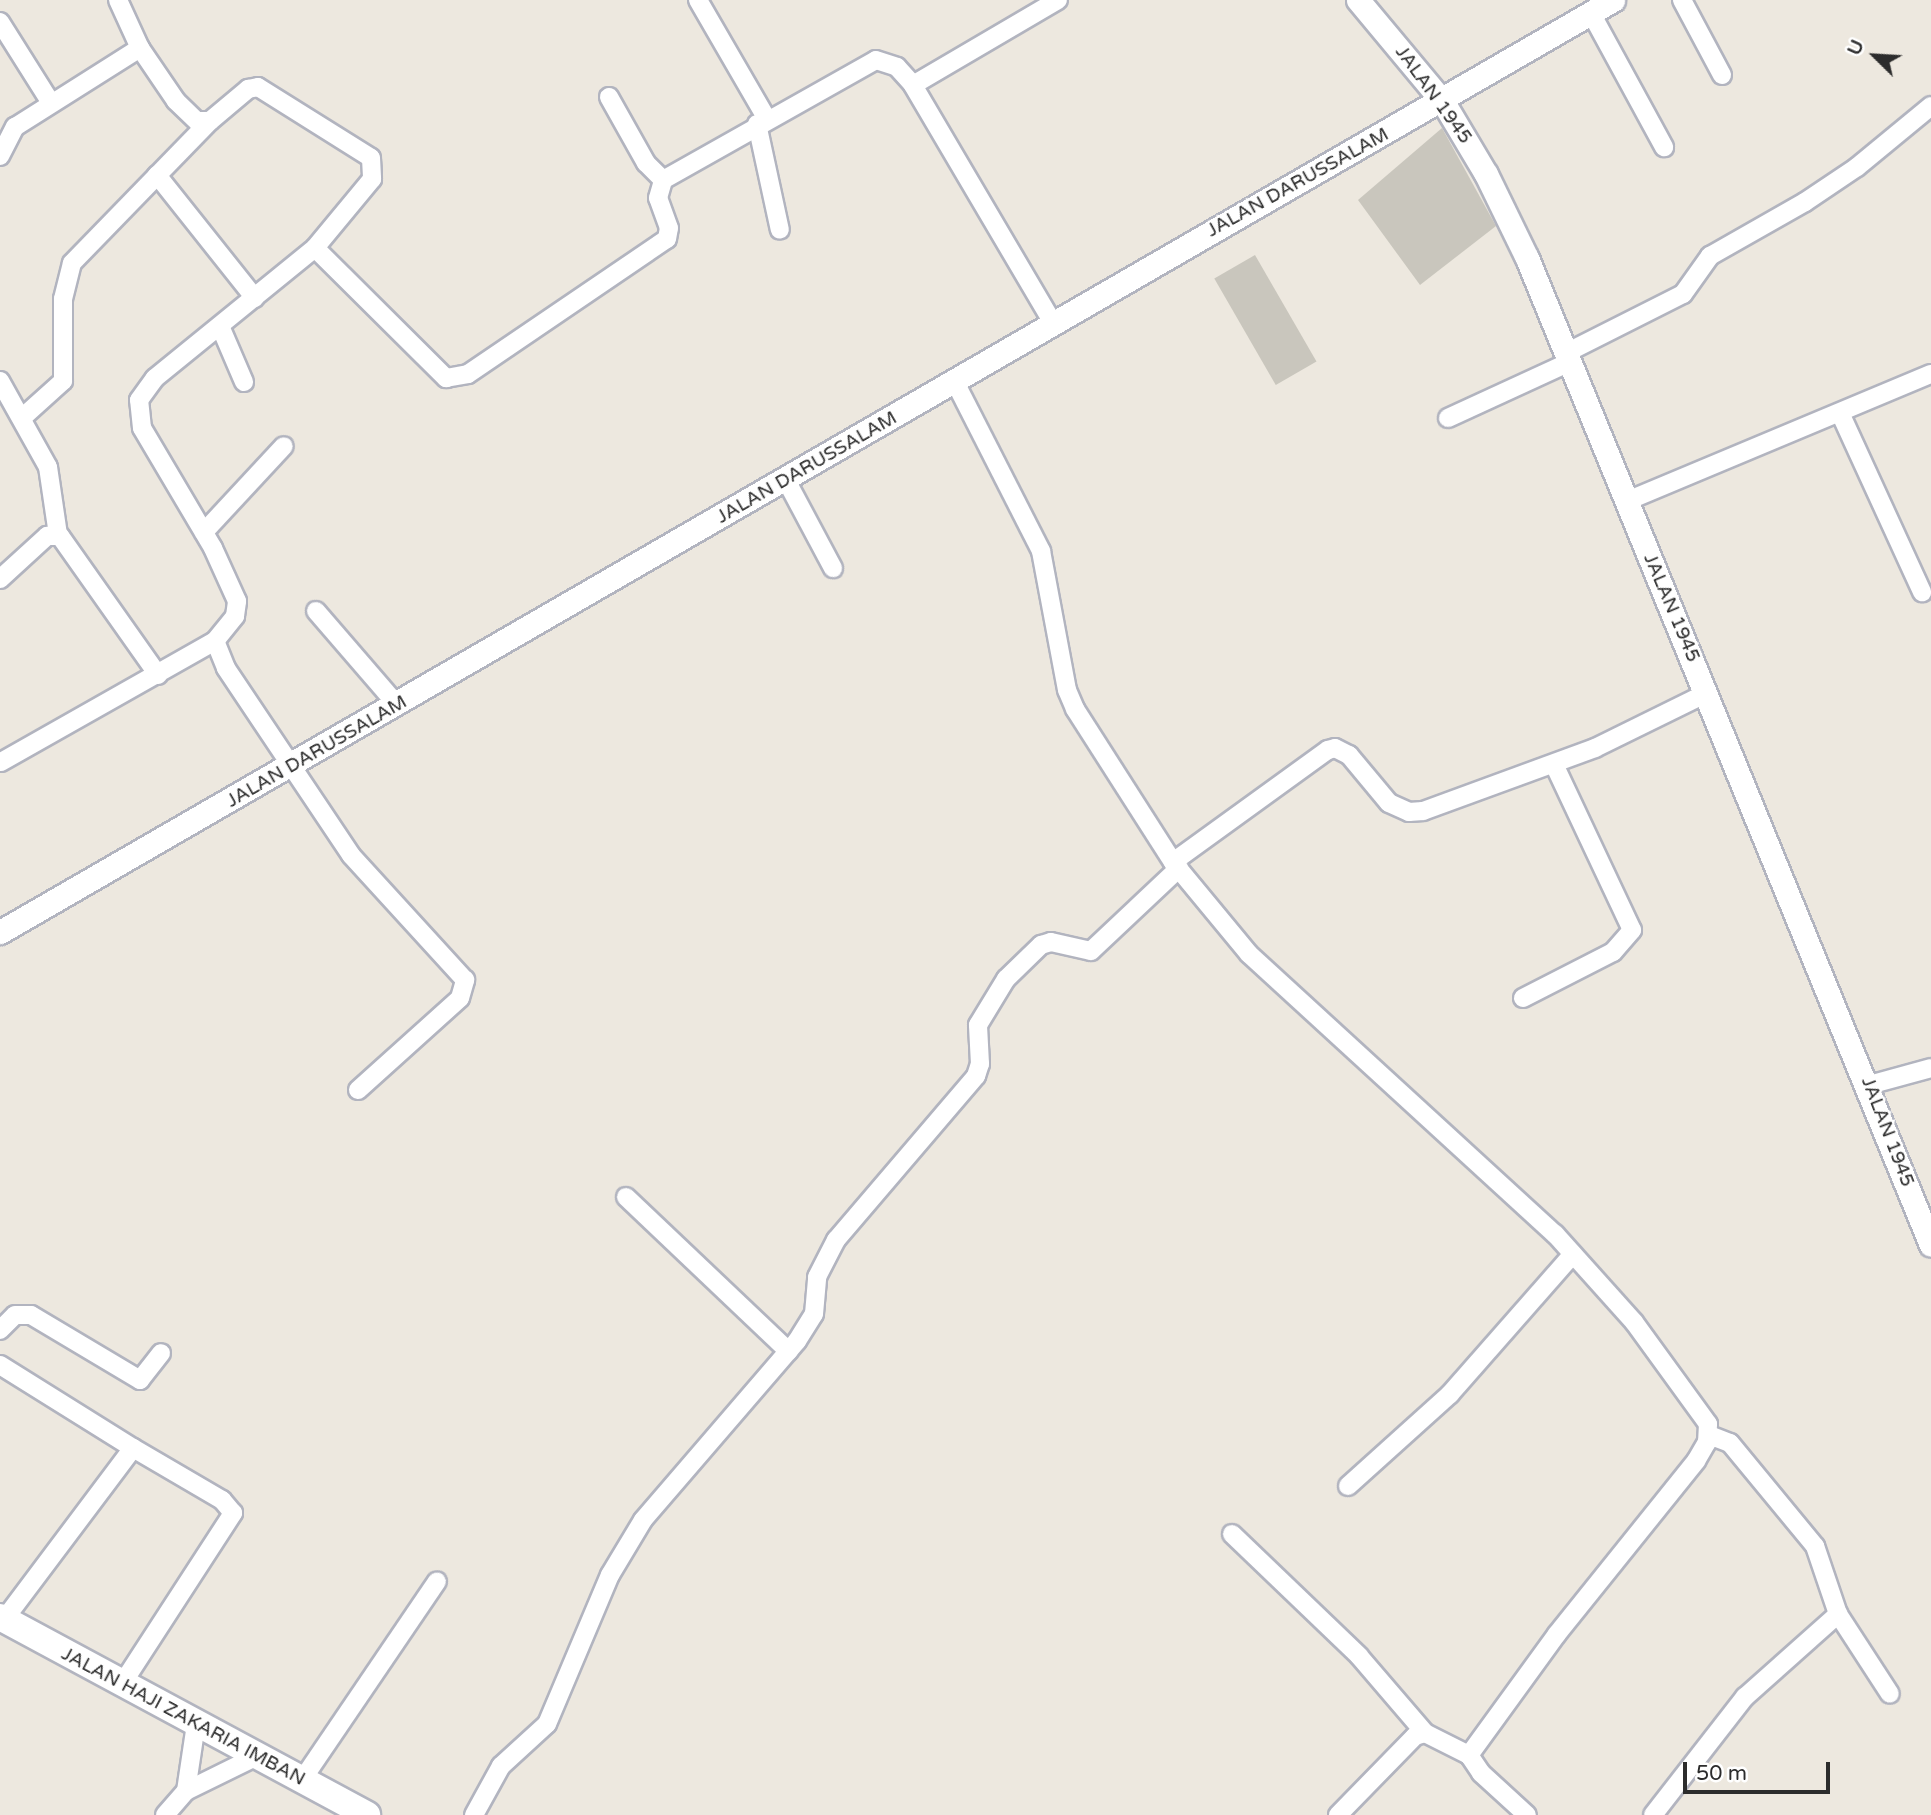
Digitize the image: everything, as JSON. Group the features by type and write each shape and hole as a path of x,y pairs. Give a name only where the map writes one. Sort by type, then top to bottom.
{"main road":[{"name":"JALAN HAJI ZAKARIA IMBAN","path":"2,1618 367,1815"}],"street":[{"path":"118,0 140,48 176,101 197,121 210,121"},
{"path":"698,0 762,122 780,230"},
{"path":"913,85 1058,0"},
{"name":"JALAN 1945","path":"1358,0 1443,103 1486,174 1568,358 1869,1085 1931,1245"},
{"name":"JALAN DARUSSALAM","path":"0,933 786,481 1053,323 1443,103 1613,0"},
{"path":"1682,0 1721,75"},
{"path":"1591,13 1664,147"},
{"path":"0,22 51,103"},
{"path":"0,156 10,131 140,48"},
{"path":"315,248 446,378 454,380 667,239 669,228 659,198 663,180 876,60 897,67 913,85 1053,323"},
{"path":"1,762 215,641 238,610 204,531 142,428 139,400 155,378 315,248 372,179 371,158 258,87 248,89 210,121 72,263 63,299 63,382 23,417"},
{"path":"608,97 646,163 663,180"},
{"path":"1448,418 1568,358 1683,294 1710,256 1847,174 1931,106"},
{"path":"157,175 255,298"},
{"path":"220,326 244,382"},
{"path":"1627,500 1841,415 1931,374"},
{"path":"0,381 23,417 48,467 58,535 158,675"},
{"path":"955,382 1041,551 1067,690 1075,709 1176,865 1249,954 1573,1254 1669,1366 1702,1413 1709,1435 1684,1478 1572,1615 1469,1755"},
{"path":"1841,415 1922,592"},
{"path":"204,531 284,446"},
{"path":"786,481 833,568"},
{"path":"0,579 47,536 58,535"},
{"path":"316,611 397,705"},
{"path":"215,641 226,668 289,768 351,855 465,980 460,998 358,1090"},
{"path":"474,1815 502,1766 547,1724 610,1575 643,1520 788,1351 814,1314 817,1277 836,1240 976,1076 980,1064 978,1025 1006,979 1041,945 1051,942 1091,951 1176,865 1335,748 1349,755 1389,803 1409,812 1447,805 1554,764 1652,723 1707,693"},
{"path":"1523,998 1613,953 1632,930 1554,764"},
{"path":"1869,1085 1931,1068"},
{"path":"626,1197 788,1351"},
{"path":"1348,1486 1450,1394 1573,1254"},
{"path":"0,1331 15,1315 32,1315 140,1380 161,1353"},
{"path":"0,1364 133,1448 222,1500 233,1513 121,1684"},
{"path":"1709,1435 1730,1443 1807,1535 1821,1561 1838,1614 1890,1694"},
{"path":"2,1618 133,1448"},
{"path":"1232,1534 1359,1656 1425,1733 1469,1755 1481,1773 1527,1815"},
{"path":"302,1780 437,1581"},
{"path":"1653,1815 1745,1697 1838,1614"},
{"path":"186,1791 196,1724"},
{"path":"1338,1815 1406,1744 1425,1733"},
{"path":"165,1815 186,1791 257,1756"}],"building":[{"path":"1442,128 1496,226 1420,285 1358,200"},
{"path":"1255,255 1316,362 1276,385 1214,278"}]}
